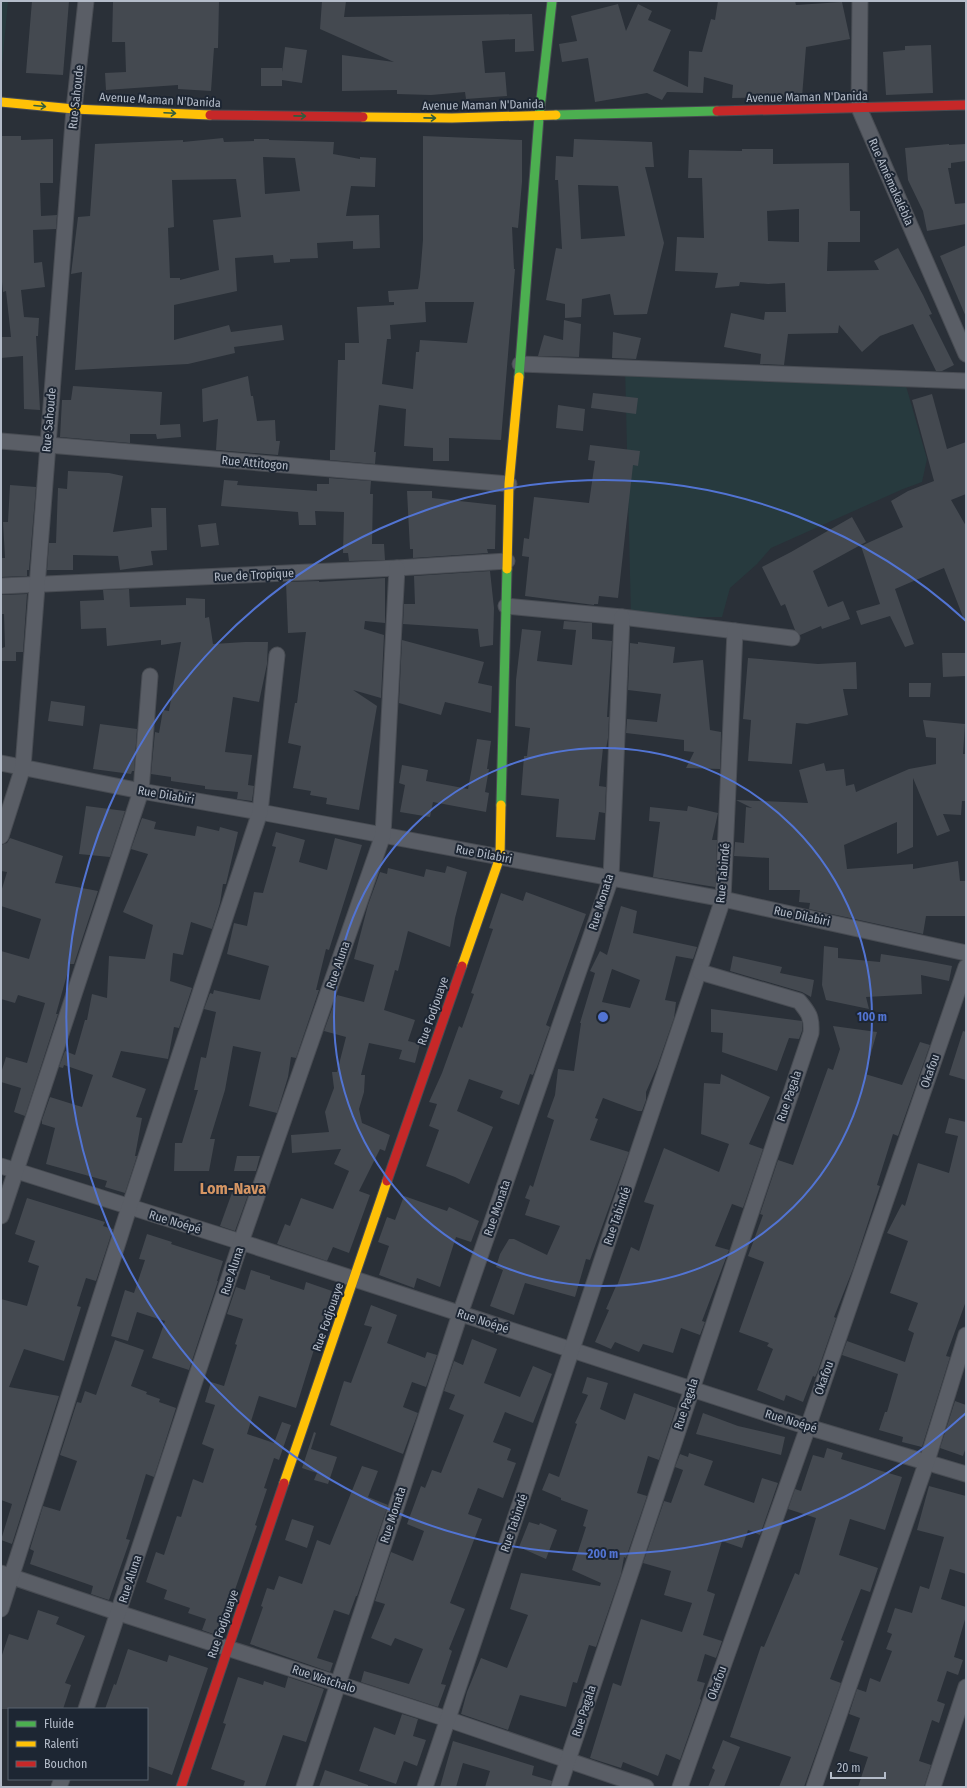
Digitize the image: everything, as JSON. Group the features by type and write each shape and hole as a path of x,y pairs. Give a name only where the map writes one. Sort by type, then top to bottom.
{"main road":[{"name":"Rue Fodjouaye","path":"181,1787 353,1279 500,857 510,484 539,117 552,1"},
{"name":"Avenue Maman N'Danida","path":"1,102 74,108 235,116 452,118 539,117 750,109 966,105"}],"street":[{"name":"Rue Sahoude","path":"1,836 23,767 74,108 86,1"},
{"name":"Rue Amémakalébla","path":"860,1 859,108 966,354"},
{"path":"520,364 966,382"},
{"name":"Rue Attitogon","path":"1,441 510,484"},
{"name":"Rue de Tropique","path":"1,586 397,568 507,561"},
{"name":"Rue Aluna","path":"86,1708 242,1242 383,835 397,568"},
{"path":"506,606 622,617 792,638"},
{"name":"Rue Monata","path":"304,1787 460,1314 611,878 622,617"},
{"name":"Rue Tabindé","path":"425,1787 700,972 723,899 735,631"},
{"path":"1,1609 6,1574 260,812 277,655"},
{"path":"1,1216 141,791 150,676"},
{"name":"Rue Dilabiri","path":"1,763 141,791 723,899 966,952"},
{"name":"Okafou","path":"680,1787 808,1427 966,967"},
{"name":"Rue Pagala","path":"559,1787 811,1033 812,1020 807,1010 799,1001 700,972"},
{"name":"Rue Noépé","path":"1,1166 129,1208 242,1242 808,1427 927,1461 966,1474"},
{"path":"814,1787 927,1461 966,1335"},
{"name":"Rue Watchalo","path":"6,1574 119,1613 447,1719 646,1787"},
{"path":"933,1787 966,1687"}],"green space":[{"path":"1,1 8,1 2,66 1,66"},
{"path":"625,366 904,379 927,459 922,482 771,548 757,564 730,588 722,617 631,617"}],"building":[{"path":"32,1 69,1 63,75 26,73"},
{"path":"219,1 218,48 214,48 211,91 178,89 178,85 106,90 105,73 126,72 125,42 112,42 113,2"},
{"path":"322,1 346,1 344,17 532,14 534,51 515,52 515,39 482,41 485,73 505,72 507,96 466,99 465,92 431,95 397,94 397,90 342,91 342,55 394,62 320,29"},
{"path":"718,1 795,1 796,5 842,2 850,39 806,47 802,97 732,98 733,85 704,77 703,93 667,92 662,100 647,93 595,102 588,58 562,62 559,44 577,41 571,16 618,4 626,31 638,4 652,11 648,20 671,30 653,71 688,87 689,51 702,52 711,19 715,20"},
{"path":"931,45 933,93 886,95 883,52 905,50 905,46"},
{"path":"285,47 307,50 302,83 282,80 282,86 261,86 261,68 282,68 282,72"},
{"path":"1,136 21,136 21,140 53,139 53,183 40,183 41,216 57,215 56,229 33,230 34,263 42,262 45,287 21,290 24,317 39,318 38,336 36,336 40,410 24,409 23,356 1,358 1,337 11,337 6,291 3,292 1,272"},
{"path":"423,136 522,140 522,182 518,228 512,227 515,269 501,440 449,438 449,461 433,461 433,448 404,446 406,409 379,405 374,452 376,452 375,464 330,460 330,450 335,450 338,360 345,360 345,343 359,343 357,307 394,305 394,302 389,302 388,291 418,289 423,240","holes":["425,302 474,302 467,343 420,340 419,352 416,352 413,389 382,384 387,339 391,339 390,325 426,322"]},
{"path":"223,138 224,142 269,139 334,142 333,154 360,159 360,157 376,158 375,187 351,186 346,216 379,215 380,248 353,249 353,241 317,243 318,258 290,259 290,262 274,263 273,255 235,258 237,291 174,305 174,340 229,325 231,332 282,325 284,340 234,347 235,353 188,364 75,370 82,272 71,274 78,217 90,216 95,144 183,140 183,142","holes":["263,157 295,158 300,191 265,194","236,179 241,217 213,220 219,270 180,280 180,278 170,278 168,228 174,227 172,180"]},
{"path":"574,139 652,142 654,167 645,167 664,243 647,314 614,315 610,294 582,299 581,317 565,318 565,304 546,300 556,248 562,249 558,180 555,180 556,156 573,157","holes":["578,185 618,186 625,236 581,239"]},
{"path":"966,144 966,161 951,163 951,168 948,168 955,204 966,203 966,224 927,231 923,211 908,180 905,148"},
{"path":"742,149 773,149 773,164 849,163 850,211 860,211 860,242 828,242 827,271 879,270 874,261 898,248 923,295 932,314 929,315 954,365 942,371 936,371 913,324 880,336 862,352 839,325 838,333 788,334 784,365 760,364 761,354 724,347 731,313 764,320 765,312 786,312 785,283 768,284 740,282 739,286 715,288 718,273 675,271 677,237 704,238 702,178 688,178 689,150 742,151","holes":["799,209 799,242 768,241 767,211"]},
{"path":"966,245 966,317 940,256"},
{"path":"564,320 581,324 579,357 538,356 544,335 563,340"},
{"path":"613,332 641,338 636,359 612,358"},
{"path":"248,376 257,421 275,420 276,441 280,441 278,455 216,450 218,419 203,422 202,389"},
{"path":"73,386 162,392 160,425 180,424 181,437 157,439 156,434 130,434 130,443 60,437 62,400 71,400"},
{"path":"593,393 638,398 636,414 591,408"},
{"path":"932,394 947,449 966,442 966,494 951,500 966,526 966,622 944,568 895,589 914,644 905,647 890,616 861,625 856,611 880,604 861,546 903,527 891,501 908,491 934,481 912,400"},
{"path":"558,405 585,409 583,431 556,428"},
{"path":"590,445 640,451 638,466 633,465 618,598 599,596 598,604 594,605 525,596 529,557 522,556 524,538 529,539 534,497 589,503 595,461 588,460"},
{"path":"68,471 109,473 123,476 113,532 152,527 151,508 166,508 167,550 151,551 153,565 120,570 118,556 73,555 73,570 47,570 49,543 56,543 58,488 67,489"},
{"path":"329,478 371,481 370,494 373,494 372,544 384,544 385,560 349,561 348,553 343,553 344,512 315,511 316,525 299,525 298,512 221,506 224,480 238,481 237,485 317,491 317,484 329,484"},
{"path":"10,485 36,487 29,570 27,570 27,576 1,577 1,558 5,558 3,522 8,522"},
{"path":"407,491 432,491 432,498 496,505 495,549 487,549 488,553 413,558 413,549 410,549"},
{"path":"852,517 866,542 813,571 828,607 843,601 850,619 822,629 821,626 800,635 795,630 785,604 781,606 762,567"},
{"path":"216,523 219,545 201,547 198,525"},
{"path":"490,571 494,608 493,645 480,647 478,629 403,624 404,604 415,604 414,576"},
{"path":"385,578 385,623 365,621 364,629 384,635 381,698 353,690 377,706 359,810 326,804 327,798 310,795 311,791 293,788 301,746 288,743 295,703 297,703 306,632 288,633 286,582 319,582"},
{"path":"129,589 130,607 186,605 186,598 205,599 205,618 209,617 213,644 268,642 267,664 259,702 233,697 225,752 252,755 248,785 254,786 252,801 237,799 238,792 205,789 205,786 171,781 171,777 151,774 155,732 159,733 163,710 169,711 181,642 161,645 161,640 107,646 106,628 81,629 80,601 104,600 103,590"},
{"path":"27,594 23,652 16,652 16,661 2,661 2,648 5,647 4,614 1,614 1,595"},
{"path":"564,621 592,623 592,639 612,641 607,717 609,717 608,738 606,749 603,748 599,786 606,787 605,813 599,812 595,840 556,837 559,799 521,795 524,756 527,756 530,728 515,726 516,680 522,629 541,631 537,661 572,665 576,630 563,629"},
{"path":"402,640 484,662 478,683 492,686 491,713 445,702 441,715 399,703"},
{"path":"638,642 675,647 673,663 703,660 710,730 721,732 720,769 686,768 694,752 684,751 684,740 626,733 627,719 657,722 661,694 628,690 630,643 638,644"},
{"path":"942,653 966,653 966,676 943,677"},
{"path":"748,658 818,664 856,662 857,689 843,689 848,715 807,724 796,723 792,764 748,761 751,720 743,719"},
{"path":"909,683 931,683 930,697 909,697"},
{"path":"51,701 85,706 83,726 48,721"},
{"path":"923,720 965,724 963,754 966,754 966,801 962,801 961,815 943,814 950,831 937,836 913,778 913,847 897,854 897,822 844,845 847,869 913,864 913,869 958,861 960,881 966,881 966,916 926,916 923,934 809,909 810,903 799,902 800,890 769,890 769,858 734,856 735,842 744,843 746,807 752,808 736,800 808,803 799,770 824,763 826,771 844,769 846,786 854,784 856,792 909,769 936,764 936,738 926,737"},
{"path":"100,724 137,729 134,771 132,771 131,774 93,769"},
{"path":"477,739 491,741 487,769 489,769 485,792 489,793 486,812 433,802 430,817 400,812 405,785 399,783 402,765 428,770 426,781 468,789"},
{"path":"86,806 125,811 110,857 79,854"},
{"path":"688,806 718,813 712,840 717,840 715,887 653,877 660,822 649,821 650,807 687,811"},
{"path":"142,818 156,822 154,829 195,836 197,826 219,831 220,827 238,832 226,884 223,884 220,903 212,929 191,922 183,955 173,953 170,981 192,988 179,1028 174,1027 168,1059 121,1051 112,1077 146,1089 136,1117 142,1118 135,1156 137,1156 125,1193 105,1187 107,1181 46,1164 55,1128 42,1124 42,1120 50,1097 82,1107 93,1075 64,1065 63,1068 59,1067 65,1051 75,1055 85,1020 87,1020 92,994 107,998 109,956 145,959 153,925 123,912 148,854 131,849"},
{"path":"276,832 305,840 299,862 327,870 335,838 362,845 329,950 326,949 316,990 319,990 296,1058 291,1057 288,1077 277,1113 249,1106 261,1052 233,1046 225,1090 210,1139 215,1139 209,1171 174,1171 175,1143 182,1143 198,1090 194,1090 201,1057 206,1058 216,1012 204,1009 210,993 213,994 214,990 260,1000 269,966 227,954 234,923 247,926 254,892 263,893 276,847 272,846"},
{"path":"10,838 63,856 55,883 98,891 74,964 70,964 56,1014 58,1014 25,1116 14,1112 21,1088 1,1082 1,1073 6,1057 27,1063 45,1003 18,995 15,1003 1,999 1,951 29,959 41,919 1,906 1,892 7,872 1,871 1,845 7,843"},
{"path":"447,866 467,872 455,918 450,947 408,931 398,971 395,970 384,1010 415,1020 408,1041 420,1044 415,1063 399,1059 402,1050 369,1043 361,1075 365,1075 364,1092 359,1109 362,1123 390,1135 385,1151 380,1149 359,1191 370,1195 349,1253 333,1247 327,1261 277,1244 285,1224 290,1226 301,1198 333,1209 349,1171 334,1164 341,1149 292,1153 291,1135 329,1132 325,1112 334,1088 332,1072 337,1072 346,1037 324,1031 337,995 364,1002 374,965 354,959 368,905 380,872 387,874 388,868 424,877 426,869 445,873"},
{"path":"526,892 586,914 546,1025 550,1027 533,1075 530,1074 519,1105 500,1098 503,1091 469,1079 457,1111 493,1127 469,1184 426,1166 439,1130 429,1126 437,1104 429,1102 442,1073 459,1026 462,1028 474,994 471,993 493,929 489,928 501,893 523,901"},
{"path":"621,906 637,911 633,933 697,947 693,959 676,956 665,1000 676,1002 674,1018 657,1067 646,1092 646,1100 642,1111 638,1111 603,1098 595,1118 598,1119 590,1140 629,1152 590,1260 586,1259 575,1297 525,1283 514,1315 490,1306 503,1270 496,1267 500,1254 509,1239 514,1239 547,1255 560,1226 525,1215 530,1200 525,1198 530,1185 533,1187 554,1120 547,1117 555,1095 558,1069 574,1071 580,1023 595,973 590,971 600,951 607,955","holes":["612,969 640,980 630,1008 602,1002"]},
{"path":"824,946 838,948 838,958 880,962 881,954 952,966 949,981 921,975 922,994 866,997 869,1009 826,1000 822,985"},
{"path":"733,956 782,967 780,973 814,980 811,997 802,992 730,971"},
{"path":"711,1009 802,1021 802,1031 799,1039 789,1038 777,1071 722,1052 723,1033 711,1032"},
{"path":"833,1026 877,1032 865,1074 902,1085 920,1042 930,1045 898,1136 893,1134 877,1185 880,1186 853,1269 834,1317 836,1318 817,1373 815,1377 813,1376 803,1402 786,1395 784,1401 757,1390 773,1349 767,1346 769,1343 739,1332 764,1262 748,1256 763,1215 760,1214 778,1160 793,1165 828,1068 833,1070 840,1049"},
{"path":"963,1031 966,1032 966,1080 949,1075"},
{"path":"721,1074 770,1097 749,1144 763,1149 743,1208 732,1204 715,1246 729,1250 702,1321 705,1322 700,1335 681,1328 673,1353 643,1344 639,1352 615,1342 611,1349 595,1342 609,1310 606,1309 617,1286 631,1247 639,1251 654,1205 644,1202 664,1148 719,1172 729,1144 701,1134 704,1083 720,1084"},
{"path":"949,1118 966,1122 966,1301 946,1356 950,1357 922,1447 902,1442 903,1437 879,1430 885,1412 887,1412 898,1374 842,1355 847,1341 905,1362 914,1333 908,1330 918,1303 890,1293 908,1241 887,1233 902,1204 905,1206 918,1163 949,1173 958,1136 945,1133"},
{"path":"237,1156 260,1156 256,1171 234,1171"},
{"path":"233,1190 248,1195 235,1231 220,1226"},
{"path":"404,1196 447,1211 449,1207 479,1221 471,1242 456,1237 440,1287 417,1278 414,1288 379,1275 389,1246 378,1242 387,1217 395,1220"},
{"path":"27,1198 105,1222 103,1226 113,1229 96,1281 86,1278 77,1306 81,1307 64,1361 24,1349 9,1387 59,1396 12,1544 1,1540 12,1504 1,1500 1,1299 27,1306 39,1266 28,1262 35,1241 15,1234"},
{"path":"147,1234 172,1242 171,1244 223,1261 189,1370 152,1358 165,1321 137,1312 128,1341 111,1336 125,1290 134,1293 145,1260 139,1259"},
{"path":"251,1270 270,1276 270,1279 304,1290 306,1282 332,1291 296,1408 259,1396 247,1434 274,1443 282,1422 291,1425 279,1460 274,1458 264,1488 267,1489 255,1525 257,1526 219,1636 202,1630 206,1619 188,1613 190,1608 164,1599 167,1590 146,1582 156,1552 164,1555 177,1516 181,1517 193,1479 203,1483 214,1449 202,1444 215,1405 205,1402 211,1382 224,1386 237,1345 235,1344 243,1319 227,1314 236,1287 245,1290"},
{"path":"371,1305 397,1315 387,1343 425,1358 427,1352 437,1355 426,1387 412,1382 403,1407 418,1413 403,1454 330,1425 344,1381 351,1383 372,1327 364,1325"},
{"path":"472,1339 497,1349 484,1383 520,1397 533,1366 552,1374 533,1423 505,1412 493,1442 511,1449 507,1460 516,1463 503,1498 478,1488 468,1514 482,1519 450,1603 465,1609 449,1649 452,1651 441,1684 446,1685 438,1707 361,1682 364,1671 409,1684 423,1649 395,1638 391,1646 371,1638 385,1604 375,1601 391,1552 413,1561 424,1531 407,1524 421,1486 425,1488 432,1470 441,1473 464,1415 449,1409 455,1395 444,1391 454,1361 463,1365"},
{"path":"115,1340 144,1350 131,1386 160,1399 159,1402 176,1408 154,1477 146,1474 126,1539 130,1540 109,1600 91,1594 93,1586 30,1564 34,1551 30,1549 43,1506 60,1511 77,1461 60,1455 77,1402 81,1403 85,1391 96,1395"},
{"path":"587,1377 608,1383 600,1409 625,1420 634,1393 676,1408 659,1460 648,1456 637,1493 647,1496 626,1558 624,1557 621,1574 596,1647 589,1645 577,1683 573,1682 566,1707 520,1695 508,1730 461,1714 467,1692 481,1658 507,1668 528,1615 510,1609 521,1573 600,1586 601,1583 572,1570 586,1527 583,1526 588,1510 561,1500 561,1498 542,1490 549,1473 559,1477 577,1424 575,1423 588,1395 582,1393"},
{"path":"955,1401 966,1405 966,1447 963,1456 940,1448"},
{"path":"703,1413 738,1426 785,1437 781,1455 696,1434"},
{"path":"314,1432 316,1433 311,1449 337,1457 328,1484 314,1480 317,1473 302,1468"},
{"path":"827,1448 843,1453 841,1459 902,1477 885,1530 850,1519 839,1555 878,1568 870,1592 861,1589 841,1640 844,1641 830,1679 841,1683 804,1787 779,1787 791,1757 730,1737 761,1646 764,1647 795,1573 799,1575 816,1518 788,1509 795,1489 801,1491 813,1455 824,1458"},
{"path":"689,1453 713,1461 704,1485 754,1503 762,1478 778,1483 760,1535 748,1530 742,1548 722,1541 707,1591 715,1594 703,1635 722,1641 716,1658 705,1654 697,1681 705,1683 700,1699 701,1700 680,1760 666,1754 658,1776 623,1762 621,1768 590,1758 613,1683 621,1686 641,1619 682,1632 692,1603 664,1595 671,1571 643,1563 664,1501 671,1503 683,1470 675,1467 680,1454 688,1457"},
{"path":"362,1466 378,1471 368,1497 388,1505 349,1615 334,1610 317,1658 333,1663 330,1672 250,1644 263,1607 261,1606 267,1588 274,1590 279,1576 302,1584 317,1540 330,1545"},
{"path":"929,1486 966,1496 966,1574 950,1569 941,1599 966,1607 966,1616 954,1657 963,1660 958,1675 947,1671 937,1701 945,1704 939,1723 932,1720 919,1761 931,1765 924,1787 858,1787 868,1757 849,1751 860,1718 849,1714 857,1689 866,1692 870,1678 880,1682 892,1651 886,1649 892,1634 887,1632 895,1608 912,1613 920,1586 929,1589 944,1537 917,1530"},
{"path":"292,1519 314,1526 307,1548 285,1540"},
{"path":"529,1522 539,1525 540,1523 557,1530 546,1559 519,1547"},
{"path":"38,1610 59,1617 56,1624 85,1636 65,1683 71,1685 63,1708 1,1709 1,1658 9,1634 28,1640"},
{"path":"128,1649 167,1662 169,1655 208,1668 172,1775 148,1766 148,1708 105,1708 114,1684 116,1685"},
{"path":"238,1677 263,1685 264,1681 285,1688 288,1677 324,1689 306,1742 283,1735 265,1787 243,1787 245,1781 211,1769 226,1724 223,1723"},
{"path":"402,1714 418,1719 413,1736 426,1740 417,1766 404,1761 396,1784 359,1771 374,1727 395,1735"},
{"path":"723,1740 740,1747 724,1787 708,1787 715,1770 712,1768"},
{"path":"453,1741 534,1766 532,1775 552,1781 550,1787 485,1787 490,1771 463,1763 456,1787 440,1787"},
{"path":"325,1770 368,1785 368,1787 319,1787"}],"traffic: fast":[{"path":"519,377 539,117 552,1"},
{"path":"556,115 717,111"},
{"path":"501,805 507,569"}],"traffic: slow":[{"path":"1,102 74,109 210,115"},
{"path":"363,117 452,118 556,115"},
{"path":"507,569 509,484 519,377"},
{"path":"462,966 500,857 501,805"},
{"path":"284,1483 387,1181"}],"traffic: jam":[{"path":"717,111 966,105"},
{"path":"210,115 363,117"},
{"path":"387,1181 462,966"},
{"path":"181,1787 284,1483"}],"district":[{"name":"Lom-Nava","path":"233,1188"}]}
